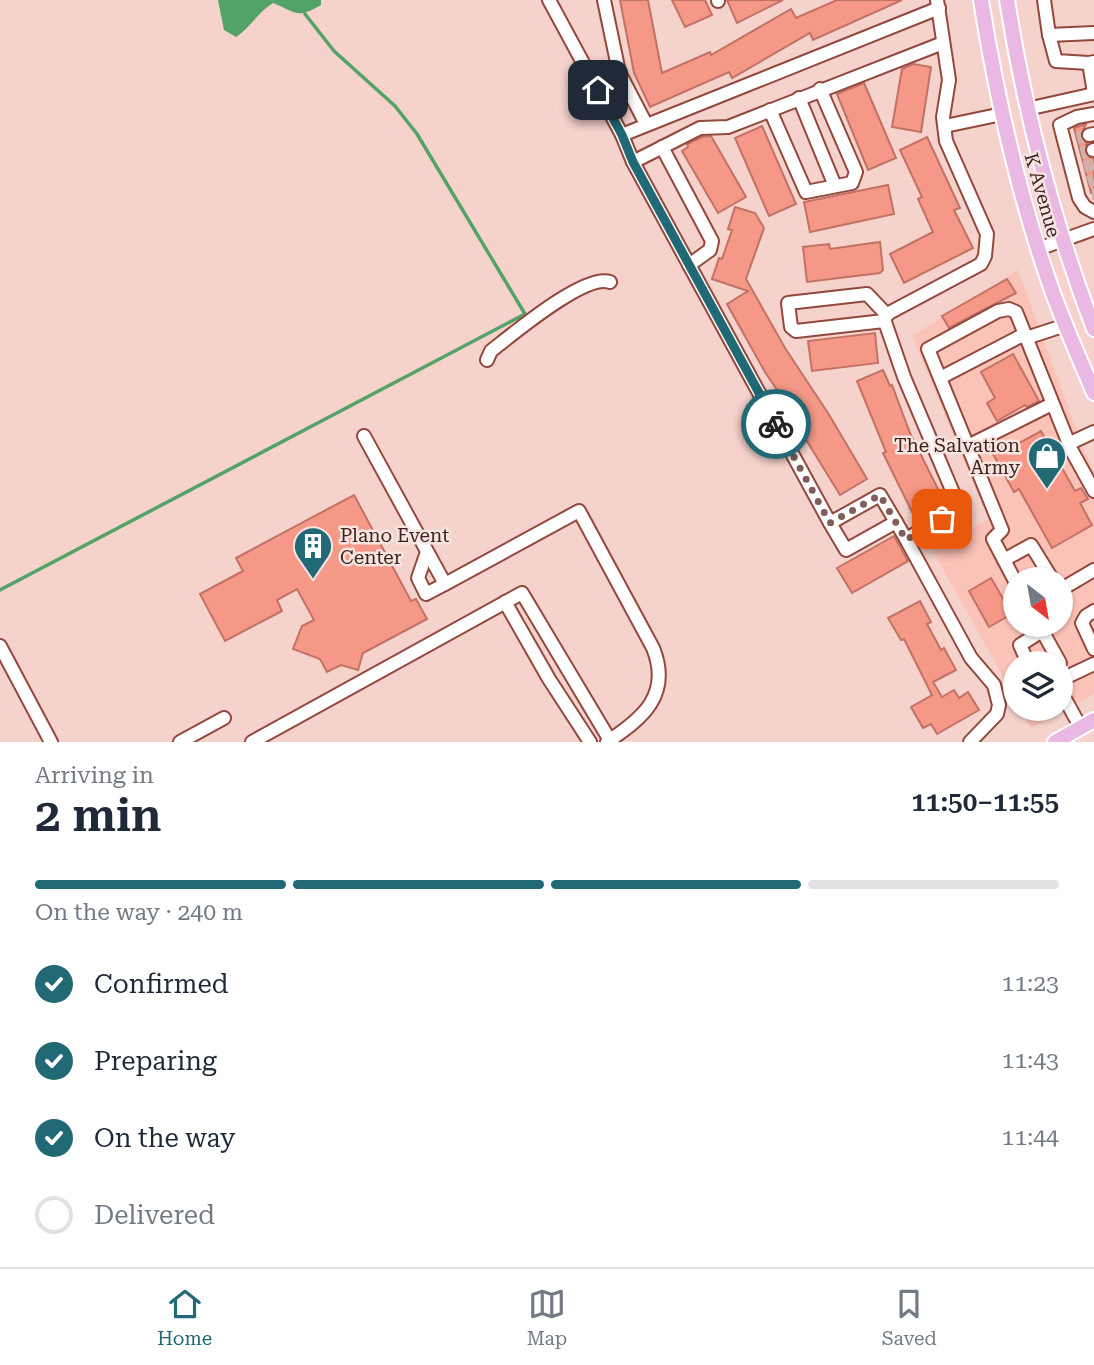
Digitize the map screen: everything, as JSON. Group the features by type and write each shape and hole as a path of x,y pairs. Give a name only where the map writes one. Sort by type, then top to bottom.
{"main road":[{"name":"K Avenue","path":"982,0 1002,114 1038,249 1094,393"},
{"name":"K Avenue","path":"1007,0 1027,109 1062,240 1094,329"},
{"path":"1002,114 1027,109"},
{"path":"1055,742 1087,724"}],"lane":[{"path":"550,0 622,135 633,162 846,550 896,522"},
{"path":"604,0 619,72 646,124"},
{"path":"1027,109 1094,94 1092,63 1056,61 1044,0"},
{"path":"622,135 938,4 949,80 943,117 948,149 965,181 987,234 985,256 981,264 886,318 796,331 791,327 789,303 867,294 886,318 904,377 960,509 906,540"},
{"path":"1049,35 1094,33"},
{"path":"633,162 700,128 728,127 943,43"},
{"path":"770,110 806,192 852,183 856,173 820,89"},
{"path":"799,98 835,186"},
{"path":"1072,98 1077,117"},
{"path":"945,126 1002,114"},
{"path":"1094,114 1077,117 1060,125 1071,170 1083,190 1085,207 1094,212"},
{"path":"1063,143 1087,136"},
{"path":"662,148 712,241 710,250 689,265"},
{"path":"1067,157 1089,151"},
{"path":"1071,170 1084,167"},
{"path":"1038,249 1094,229"},
{"path":"487,360 491,351 562,298 595,281 610,282"},
{"path":"1008,567 993,539 1002,530 928,349 998,311 1009,309 1016,312 1069,444 1094,491"},
{"path":"940,378 1007,341 1066,325"},
{"path":"968,446 1052,404"},
{"path":"1069,444 1094,432"},
{"path":"365,436 445,584"},
{"path":"830,523 880,495 971,658 994,685 998,696 997,714 970,742"},
{"path":"251,742 523,593 609,741 643,715 653,701 659,667 653,649 579,511 426,594 418,578 427,552"},
{"path":"1004,560 1031,545 1045,567"},
{"path":"1073,582 1094,570"},
{"path":"505,603 549,679 590,742"},
{"path":"1092,643 1082,622 1094,611"},
{"path":"1023,651 1020,645 1029,637"},
{"path":"0,646 51,742"},
{"path":"1073,669 1094,664"},
{"path":"1073,706 1087,724"},
{"path":"180,742 223,718"}],"shaded area":[{"path":"218,0 321,0 321,5 307,12 297,13 273,3 236,37 224,30"},
{"path":"1018,270 1094,471 1094,694 1073,705 1073,651 1003,651 1003,676 933,551 988,519 912,336"},
{"path":"1027,721 1044,721 1031,728"}],"building":[{"path":"620,0 648,0 662,73 710,52 711,55 791,9 796,18 837,0 902,0 813,40 810,33 732,78 729,72 650,107 634,73"},
{"path":"672,0 705,0 712,15 685,27"},
{"path":"727,0 783,0 737,23"},
{"path":"913,64 931,67 921,132 892,127 902,69"},
{"path":"864,83 896,158 868,170 837,94"},
{"path":"1086,124 1080,136 1087,143 1084,149 1086,155 1094,159 1094,192 1091,193 1074,128"},
{"path":"762,126 796,204 769,216 735,138"},
{"path":"711,136 746,197 718,213 682,151 688,147 687,144"},
{"path":"927,137 960,208 954,210 973,248 904,283 890,254 933,232 918,199 922,197 900,150"},
{"path":"888,185 894,214 810,232 804,202"},
{"path":"735,207 755,213 764,228 746,279 785,348 867,479 840,495 805,438 808,436 765,372 727,304 748,291 712,279 732,230 728,229"},
{"path":"880,242 883,270 880,273 807,282 803,247 829,244 830,249"},
{"path":"1007,279 1016,293 949,328 942,316"},
{"path":"875,333 878,363 812,371 808,341"},
{"path":"1013,354 1039,401 1027,407 1025,405 997,421 987,403 995,398 981,372"},
{"path":"883,370 890,386 892,385 910,433 945,503 915,518 883,453 886,452 857,381"},
{"name":"The Salvation Army","path":"1041,431 1075,491 1081,488 1088,499 1080,503 1092,525 1052,548 1019,489 1014,492 989,447 1001,441 1006,450"},
{"name":"Plano Event Center","path":"354,495 411,601 416,599 427,619 363,653 358,670 341,665 327,672 320,659 293,649 302,626 314,620 297,589 277,600 282,611 225,641 200,594 243,571 236,558"},
{"path":"894,536 908,561 852,593 837,568"},
{"path":"991,578 1003,599 1003,619 989,627 969,591"},
{"path":"920,601 931,622 927,624 956,670 933,682 942,697 954,690 959,698 968,692 979,710 937,734 931,724 923,728 911,707 932,695 904,639 901,640 888,618"}],"waterway":[{"path":"0,590 525,314 417,134 395,106 334,51 305,14"}],"tunnel":[{"path":"1077,138 1089,135"},
{"path":"1081,153 1093,150"},
{"path":"1084,167 1094,164"},
{"path":"1088,182 1094,180"}],"way so far":[{"path":"776,424 830,523 880,495 906,540 942,519"}],"place":[{"name":"The Salvation Army","path":"1047,490"},
{"name":"Plano Event Center","path":"313,580"}],"route":[{"path":"598,90 633,162 776,424"}]}
